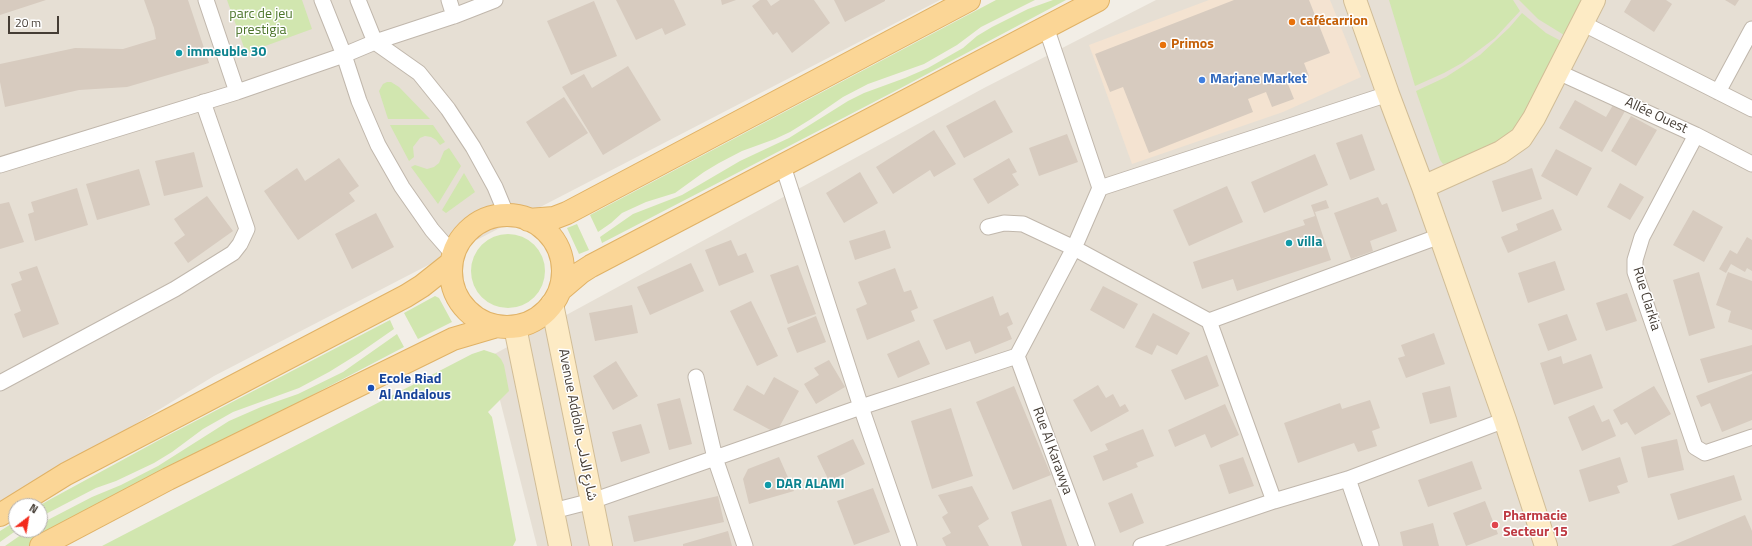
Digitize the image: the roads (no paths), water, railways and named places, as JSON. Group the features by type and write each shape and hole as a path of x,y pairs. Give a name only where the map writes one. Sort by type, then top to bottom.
{"main road":[{"path":"506,327 471,314 462,303 455,290 451,277 452,259 459,241 468,230 486,220 507,216 528,220 554,218 567,213 969,0"},
{"path":"41,546 168,479 453,339 529,323 542,315 574,277 591,266 1098,0"},
{"path":"528,220 541,227 552,236 559,248 563,262 563,276 556,297"},
{"path":"0,515 66,474 406,296 427,283 452,259"}],"street":[{"path":"206,0 237,92"},
{"path":"322,0 344,55 359,101 378,145 402,187 452,259"},
{"path":"358,0 374,42 419,73 448,109 476,153 495,187 507,216"},
{"path":"448,0 454,16"},
{"path":"0,165 237,92 344,55 374,42 454,16 495,0"},
{"path":"1355,0 1505,420 1546,546"},
{"path":"1423,187 1511,146 1521,138 1528,128 1558,72 1594,0"},
{"path":"1582,23 1752,109"},
{"path":"553,511 592,501 861,407 1017,356 1074,248 1100,188 1046,27"},
{"path":"1718,92 1752,29"},
{"name":"Allée Ouest","path":"1558,72 1696,135 1752,164"},
{"path":"1100,188 1388,94"},
{"path":"0,383 174,289 233,253 240,244 247,229 203,102"},
{"name":"Rue Clarkia","path":"1696,135 1642,237 1635,260 1635,272 1695,447 1705,452 1752,437"},
{"path":"783,166 861,407 909,546"},
{"path":"988,227 1004,223 1023,224 1074,248 1209,321 1274,501"},
{"path":"1209,321 1440,236"},
{"name":"Avenue Addolb شارع الدلب","path":"556,297 601,546"},
{"path":"506,327 553,511 560,546"},
{"name":"Rue Al Karawya","path":"1017,356 1087,546"},
{"path":"696,377 715,458 745,546"},
{"path":"1141,546 1274,501 1348,479 1505,420"},
{"path":"1348,479 1371,546"}],"place":[{"name":"cafécarrion","path":"1292,22"},
{"name":"Primos","path":"1163,45"},
{"name":"immeuble 30","path":"179,53"},
{"name":"Marjane Market","path":"1202,80"},
{"name":"villa","path":"1289,243"},
{"name":"Ecole Riad Al Andalous","path":"371,388"},
{"name":"DAR ALAMI","path":"768,485"},
{"name":"Pharmacie Secteur 15","path":"1495,525"}],"park label":[{"name":"parc de jeu prestigia","path":"261,24"}]}
